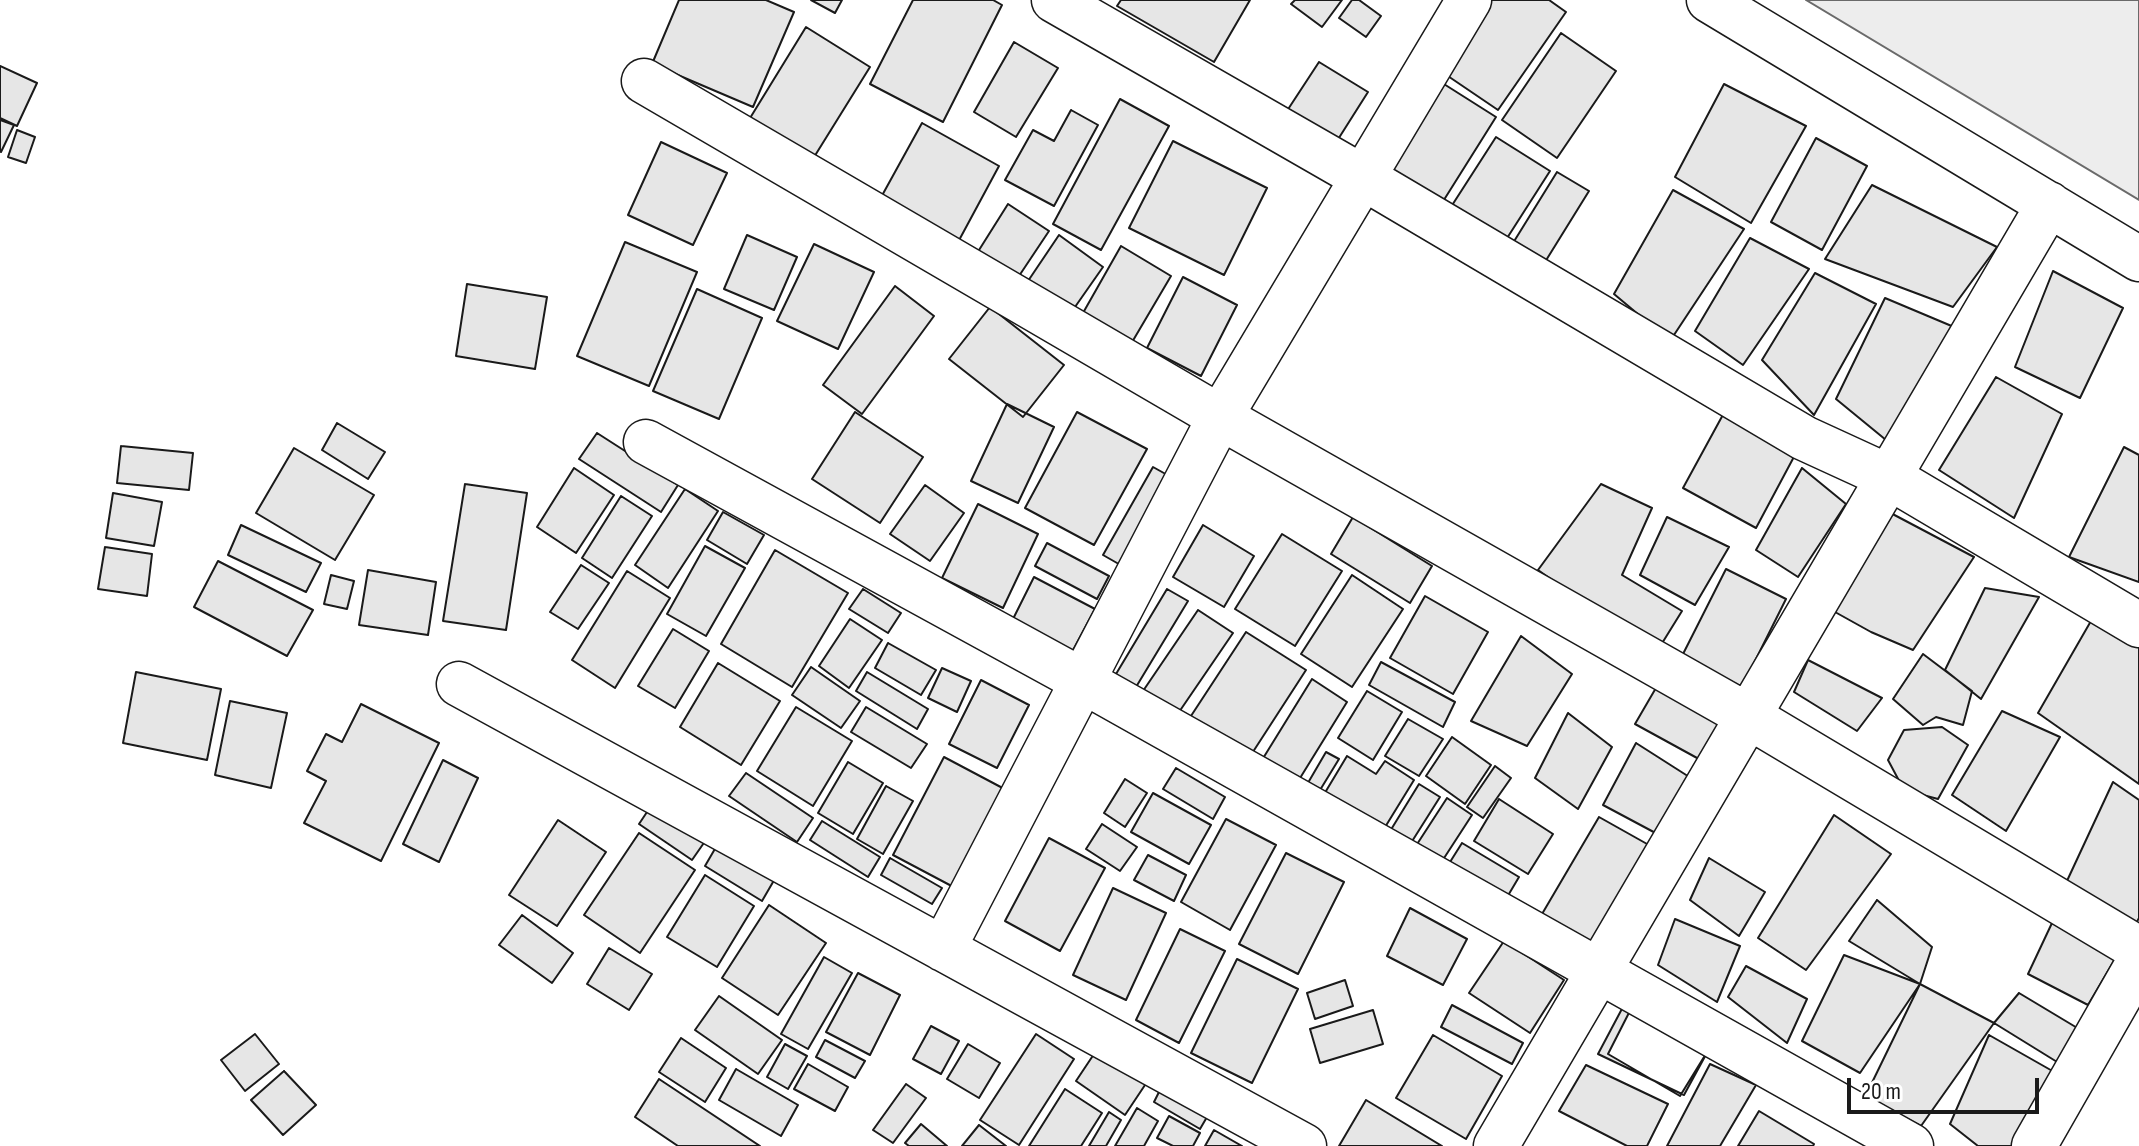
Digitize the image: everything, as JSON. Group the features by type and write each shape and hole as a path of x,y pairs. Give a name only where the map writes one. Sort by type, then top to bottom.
{"street":[{"path":"1054,0 1364,178 1804,438 1889,477 2139,625"},
{"path":"943,949 1220,417 1469,0"},
{"path":"1709,0 2139,259"},
{"path":"644,81 1220,417 1748,716 2139,949"},
{"path":"1496,1146 2049,204"},
{"path":"646,442 1083,681 1911,1146"},
{"path":"459,684 1304,1146"},
{"path":"2034,1146 2139,962"}],"shaded area":[{"path":"1806,0 2139,0 2139,200"}],"building":[{"path":"679,0 766,0 794,12 753,107 652,64"},
{"path":"811,0 842,0 835,13"},
{"path":"913,0 993,0 1002,5 943,122 870,84"},
{"path":"1121,0 1250,0 1214,62 1117,6"},
{"path":"1295,0 1342,0 1322,27 1291,4"},
{"path":"1352,0 1359,0 1381,16 1366,37 1339,18"},
{"path":"1488,0 1549,0 1566,12 1498,110 1439,70"},
{"path":"806,27 870,67 811,162 747,123"},
{"path":"1561,33 1616,71 1557,158 1502,120"},
{"path":"1014,42 1058,68 1016,137 974,112"},
{"path":"1319,62 1368,92 1330,152 1281,120"},
{"path":"0,66 37,83 17,126 0,118"},
{"path":"1436,79 1496,117 1442,203 1382,166"},
{"path":"1724,84 1806,126 1751,223 1675,177"},
{"path":"1120,99 1169,126 1101,250 1053,224"},
{"path":"1071,110 1098,125 1054,206 1005,180 1033,130 1054,141"},
{"path":"0,120 14,125 1,152 0,151"},
{"path":"922,123 999,166 957,244 879,201"},
{"path":"17,130 35,137 26,163 8,157"},
{"path":"1496,137 1550,171 1502,246 1449,210"},
{"path":"1816,138 1867,166 1822,250 1771,222"},
{"path":"1173,141 1267,188 1224,275 1129,228"},
{"path":"661,142 727,173 693,245 628,215"},
{"path":"1557,172 1589,191 1545,262 1513,243"},
{"path":"1872,185 1997,247 1953,307 1825,259"},
{"path":"1673,190 1744,229 1670,341 1614,294"},
{"path":"1008,204 1049,231 1013,285 974,258"},
{"path":"747,235 797,257 774,310 724,289"},
{"path":"1059,235 1103,267 1068,317 1024,287"},
{"path":"1750,238 1809,269 1743,365 1695,331"},
{"path":"625,242 697,272 649,386 577,356"},
{"path":"814,244 874,272 838,349 777,321"},
{"path":"1121,246 1171,276 1128,349 1079,320"},
{"path":"2053,271 2123,308 2080,398 2015,367"},
{"path":"1815,273 1876,304 1814,415 1762,360"},
{"path":"1183,277 1237,305 1201,376 1147,348"},
{"path":"467,284 547,297 535,369 456,356"},
{"path":"895,286 934,316 862,414 823,385"},
{"path":"697,289 762,318 719,419 653,391"},
{"path":"1885,298 1954,327 1886,440 1836,399"},
{"path":"990,307 1064,365 1023,417 949,359"},
{"path":"1996,377 2062,414 2014,518 1939,470"},
{"path":"1731,400 1804,438 1756,528 1683,488"},
{"path":"1007,404 1054,427 1018,503 971,481"},
{"path":"855,412 923,457 880,523 812,479"},
{"path":"1077,412 1147,449 1094,545 1025,508"},
{"path":"337,423 385,452 368,479 322,450"},
{"path":"597,433 678,485 661,512 579,459"},
{"path":"121,446 193,453 189,490 117,483"},
{"path":"2124,447 2139,455 2139,582 2069,557"},
{"path":"294,448 374,495 335,560 256,513"},
{"path":"1153,467 1180,482 1131,571 1103,555"},
{"path":"574,468 614,495 576,553 537,527"},
{"path":"1802,468 1846,504 1798,577 1756,550"},
{"path":"465,484 527,493 506,630 443,621"},
{"path":"1601,484 1652,508 1622,575 1682,611 1656,653 1538,570"},
{"path":"925,485 964,513 930,561 890,534"},
{"path":"685,489 718,511 668,588 635,565"},
{"path":"113,493 162,502 154,546 106,538"},
{"path":"621,496 652,516 612,578 582,558"},
{"path":"978,504 1038,534 1003,608 942,578"},
{"path":"1885,510 1974,557 1913,650 1835,612"},
{"path":"723,512 764,535 747,564 707,540"},
{"path":"1353,517 1432,566 1410,603 1331,554"},
{"path":"1667,517 1729,547 1695,605 1640,575"},
{"path":"241,525 321,563 306,592 228,555"},
{"path":"1203,525 1254,556 1224,607 1173,577"},
{"path":"1282,534 1342,571 1295,646 1235,609"},
{"path":"1047,543 1109,576 1097,599 1035,566"},
{"path":"705,546 745,568 706,636 667,614"},
{"path":"105,547 152,554 147,596 98,589"},
{"path":"775,550 848,593 792,687 721,644"},
{"path":"218,561 313,610 287,656 194,607"},
{"path":"581,565 609,583 578,629 550,612"},
{"path":"1726,569 1786,599 1742,687 1682,656"},
{"path":"368,570 436,582 428,635 359,625"},
{"path":"627,571 670,598 615,688 572,660"},
{"path":"331,575 354,581 347,609 324,604"},
{"path":"1352,575 1403,609 1352,687 1301,654"},
{"path":"1034,577 1095,609 1072,652 1012,621"},
{"path":"1985,588 2039,597 1981,699 1945,670"},
{"path":"863,589 901,613 888,633 849,609"},
{"path":"1167,589 1188,601 1133,692 1113,679"},
{"path":"1425,596 1488,632 1453,694 1390,658"},
{"path":"1198,610 1233,633 1177,715 1143,691"},
{"path":"2095,614 2139,643 2139,784 2038,713"},
{"path":"850,619 882,640 849,688 819,666"},
{"path":"673,629 709,651 675,708 638,686"},
{"path":"1246,632 1306,670 1249,758 1189,719"},
{"path":"1521,636 1572,674 1527,746 1471,721"},
{"path":"888,643 936,670 921,695 875,668"},
{"path":"1923,654 1972,691 1963,725 1936,717 1923,725 1893,699"},
{"path":"1808,660 1882,698 1857,731 1794,692"},
{"path":"1381,662 1455,702 1443,727 1369,685"},
{"path":"718,663 780,701 741,765 680,727"},
{"path":"811,667 860,701 841,728 792,695"},
{"path":"942,668 971,681 957,712 928,698"},
{"path":"136,672 221,689 207,760 123,743"},
{"path":"867,672 928,709 917,729 856,691"},
{"path":"1312,679 1347,702 1297,783 1262,760"},
{"path":"981,680 1029,705 997,768 949,744"},
{"path":"1660,681 1732,722 1708,764 1635,724"},
{"path":"1367,691 1402,712 1373,760 1338,738"},
{"path":"230,701 287,713 271,788 215,775"},
{"path":"361,704 439,743 381,861 304,823 326,781 307,771 326,734 342,742"},
{"path":"796,707 852,741 813,806 757,771"},
{"path":"866,707 927,744 911,768 851,732"},
{"path":"2002,711 2060,737 2006,831 1952,795"},
{"path":"1568,713 1612,747 1578,809 1535,778"},
{"path":"1408,719 1443,739 1419,776 1385,756"},
{"path":"1942,727 1968,745 1938,799 1904,790 1888,760 1904,730"},
{"path":"1452,737 1491,765 1465,804 1426,776"},
{"path":"1636,743 1694,780 1663,837 1603,805"},
{"path":"1326,752 1339,759 1317,795 1305,788"},
{"path":"1347,756 1376,774 1385,761 1414,780 1379,837 1320,801"},
{"path":"944,757 1012,793 961,891 893,855"},
{"path":"443,760 478,778 439,862 403,844"},
{"path":"848,762 883,783 853,834 818,813"},
{"path":"1495,766 1511,778 1483,818 1467,807"},
{"path":"1176,768 1225,797 1213,819 1163,789"},
{"path":"746,773 813,818 797,842 729,796"},
{"path":"1125,779 1147,793 1125,827 1104,813"},
{"path":"2113,782 2139,800 2139,918 2132,931 2066,883"},
{"path":"1419,784 1440,797 1404,854 1384,841"},
{"path":"886,786 913,801 883,854 857,839"},
{"path":"1153,793 1211,825 1189,864 1131,832"},
{"path":"1447,798 1472,815 1435,872 1410,855"},
{"path":"1499,799 1553,834 1528,874 1474,841"},
{"path":"655,800 708,837 692,860 639,824"},
{"path":"1834,815 1891,854 1806,970 1758,938"},
{"path":"1599,817 1656,849 1598,948 1542,914"},
{"path":"1226,819 1276,845 1230,930 1181,902"},
{"path":"558,820 606,852 557,926 509,895"},
{"path":"822,821 880,857 868,877 810,840"},
{"path":"1102,824 1137,847 1120,871 1086,849"},
{"path":"639,833 695,870 640,953 584,915"},
{"path":"723,835 780,870 762,901 705,866"},
{"path":"1049,838 1105,868 1060,951 1005,921"},
{"path":"1462,843 1519,877 1503,904 1445,870"},
{"path":"1286,853 1344,882 1298,974 1239,944"},
{"path":"1148,855 1186,875 1174,901 1134,880"},
{"path":"890,858 942,888 932,904 881,875"},
{"path":"1709,858 1765,892 1739,936 1690,900"},
{"path":"705,875 754,906 717,967 667,937"},
{"path":"1113,888 1166,913 1126,1000 1073,975"},
{"path":"1877,900 1932,947 1920,984 1849,941"},
{"path":"769,905 826,943 778,1015 722,978"},
{"path":"1410,908 1467,939 1443,985 1387,956"},
{"path":"522,915 573,953 552,983 499,945"},
{"path":"1675,919 1740,946 1717,1002 1658,965"},
{"path":"2052,923 2118,954 2088,1005 2028,974"},
{"path":"1180,929 1225,951 1179,1043 1136,1020"},
{"path":"1504,941 1564,980 1530,1033 1469,993"},
{"path":"609,948 652,974 629,1010 587,984"},
{"path":"1844,955 1920,984 1860,1073 1802,1041"},
{"path":"824,957 852,973 808,1049 781,1034"},
{"path":"1237,959 1298,989 1252,1083 1191,1053"},
{"path":"1746,966 1807,999 1787,1043 1728,997"},
{"path":"858,973 900,995 870,1055 826,1032"},
{"path":"1345,980 1353,1006 1315,1019 1307,993"},
{"path":"1920,984 1994,1023 1921,1126 1865,1097"},
{"path":"2019,993 2084,1032 2062,1065 1994,1023"},
{"path":"719,996 782,1040 758,1074 695,1030"},
{"path":"1636,999 1712,1044 1680,1096 1608,1054"},
{"path":"1452,1005 1523,1043 1512,1064 1441,1027"},
{"path":"1624,1005 1709,1049 1684,1095 1598,1054"},
{"path":"1373,1010 1383,1044 1320,1063 1310,1029"},
{"path":"931,1026 959,1041 941,1074 913,1059"},
{"path":"255,1034 279,1064 245,1091 221,1060"},
{"path":"1036,1034 1074,1059 1019,1145 980,1120"},
{"path":"1433,1035 1502,1076 1466,1139 1396,1098"},
{"path":"1989,1035 2063,1077 2017,1146 1978,1146 1950,1124"},
{"path":"681,1038 726,1068 705,1102 659,1072"},
{"path":"825,1040 865,1061 855,1078 816,1057"},
{"path":"785,1044 807,1056 788,1089 767,1077"},
{"path":"968,1044 1000,1063 979,1098 947,1079"},
{"path":"1098,1048 1147,1082 1125,1115 1076,1081"},
{"path":"808,1064 848,1087 835,1111 794,1089"},
{"path":"1710,1064 1756,1085 1720,1146 1667,1146"},
{"path":"1586,1065 1668,1104 1647,1146 1627,1146 1559,1111"},
{"path":"736,1069 798,1105 781,1136 719,1100"},
{"path":"284,1071 316,1105 283,1135 251,1100"},
{"path":"659,1079 760,1146 678,1146 635,1117"},
{"path":"906,1084 926,1098 893,1143 873,1130"},
{"path":"1065,1089 1102,1113 1081,1146 1029,1146"},
{"path":"1160,1090 1207,1117 1200,1129 1154,1102"},
{"path":"1366,1100 1442,1146 1339,1146"},
{"path":"1137,1108 1158,1121 1144,1146 1115,1146"},
{"path":"1759,1111 1814,1144 1813,1146 1738,1146"},
{"path":"1109,1112 1121,1120 1106,1146 1089,1146"},
{"path":"1169,1116 1200,1133 1193,1146 1173,1146 1157,1138"},
{"path":"921,1124 947,1146 909,1146 905,1143"},
{"path":"979,1125 1006,1146 962,1146"},
{"path":"1214,1130 1242,1146 1205,1146"}]}
